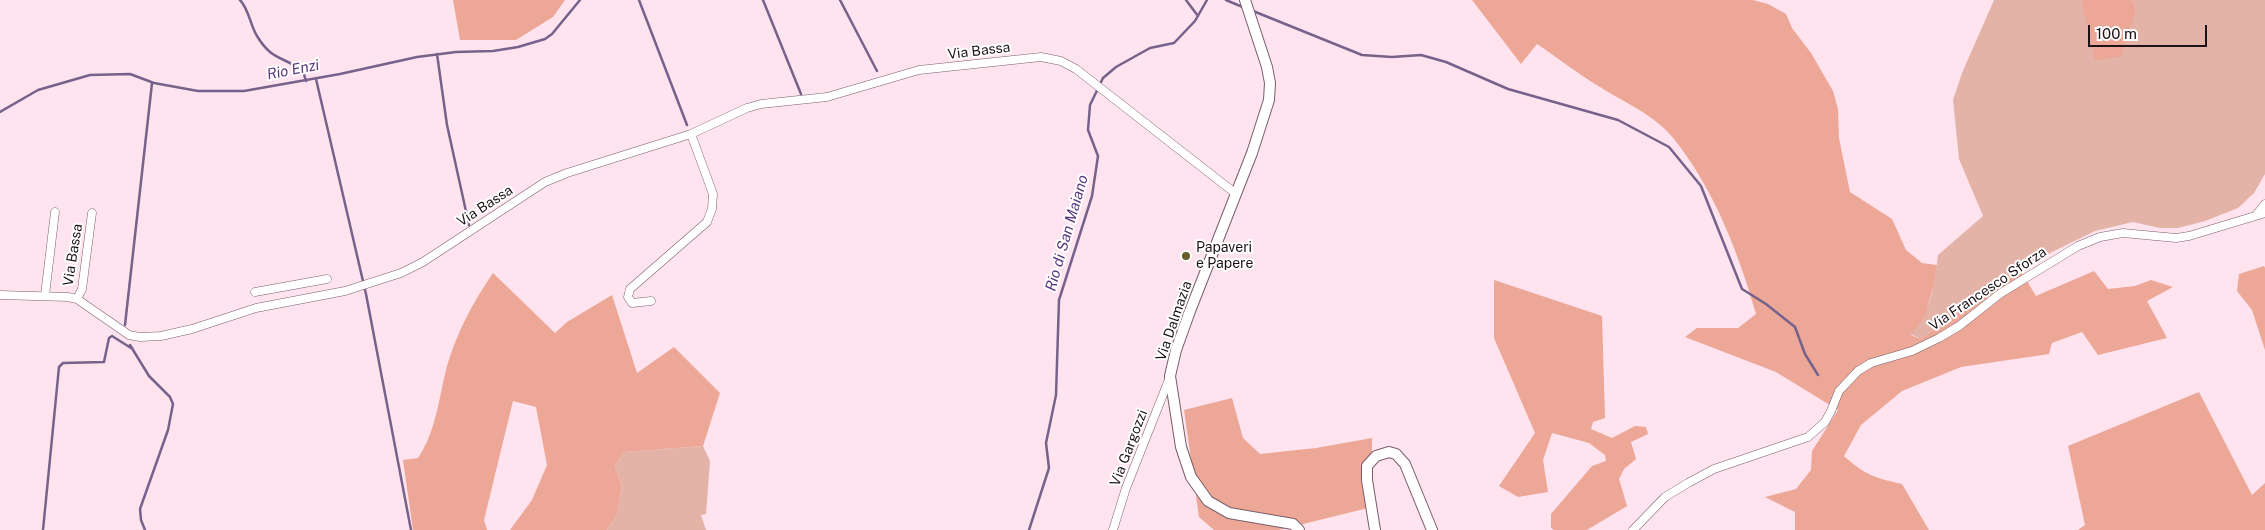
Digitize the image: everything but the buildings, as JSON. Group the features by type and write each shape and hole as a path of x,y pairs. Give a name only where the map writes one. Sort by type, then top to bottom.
{"main road":[{"name":"Via Dalmazia","path":"1246,2 1267,67 1270,84 1269,100 1176,350 1170,376 1181,447 1191,477 1208,501 1229,512 1293,524 1299,530"},
{"path":"1375,530 1367,480 1368,466 1376,456 1390,452 1396,454 1406,464 1432,530"}],"street":[{"name":"Via Bassa","path":"0,295 45,295 77,299 125,333 140,337 161,336 192,330 256,308 364,286 401,274 423,262 545,182 567,173 691,134 747,108 761,104 827,97 919,70 1041,57 1061,61 1092,80 1235,193"},
{"path":"652,301 632,303 628,297 630,289 707,222 712,209 713,194 691,134"},
{"path":"2261,213 2265,204"},
{"name":"Via Bassa","path":"45,295 55,212"},
{"name":"Via Bassa","path":"77,299 82,289 92,213"},
{"name":"Via Francesco Sforza","path":"1633,530 1664,497 1714,469 1808,437 1816,432 1831,412 1839,390 1853,375 1871,363 1912,351 1959,326 1987,302 2078,246 2100,236 2130,233 2176,238 2189,236 2261,213"},
{"path":"255,292 327,279"},
{"path":"291,286 294,300"},
{"name":"Via Gargozzi","path":"1113,530 1126,488 1170,376"}],"shaded area":[{"path":"453,0 565,0 553,17 516,40 460,40"},
{"path":"1472,0 1753,0 1768,4 1786,14 1792,28 1811,53 1833,91 1838,109 1839,138 1850,192 1892,219 1906,250 1922,263 1937,265 1934,285 1924,318 1911,335 1920,339 2021,271 2036,296 2094,271 2108,289 2135,286 2151,280 2173,287 2147,301 2167,338 2098,355 2082,332 2052,343 2049,354 1961,367 1902,391 1861,425 1844,456 1858,468 1871,475 1902,484 1929,530 1795,530 1795,512 1765,497 1796,489 1811,470 1812,451 1838,410 1776,372 1685,337 1697,328 1738,328 1756,314 1733,245 1701,179 1674,139 1658,123 1584,77 1537,44 1521,64"},
{"path":"1994,0 2081,0 2096,61 2136,11 2132,0 2265,0 2265,174 2254,193 2238,208 2205,221 2178,228 2160,228 2133,222 2095,231 2042,257 1920,339 1911,334 1928,306 1938,255 1983,216 1959,159 1953,100 1962,73"},
{"path":"2081,0 2132,0 2136,10 2121,56 2095,61"},
{"path":"2264,266 2265,350 2252,310 2237,291 2239,274"},
{"path":"493,273 555,333 567,322 612,295 637,373 674,347 720,393 703,446 624,452 615,466 622,486 617,515 607,530 510,530 532,500 547,465 536,407 513,401 484,520 487,530 413,530 403,460 418,458 424,448 433,426 447,366 456,341 472,306"},
{"path":"1494,280 1602,316 1605,418 1593,422 1591,429 1612,438 1635,426 1646,427 1648,434 1631,442 1636,459 1624,469 1619,479 1627,506 1587,530 1554,530 1551,528 1551,514 1592,466 1606,461 1605,455 1589,443 1552,433 1543,460 1548,492 1518,497 1499,486 1535,433 1494,338"},
{"path":"2199,392 2252,495 2265,483 2265,530 2078,530 2085,525 2068,446"},
{"path":"1232,398 1243,438 1260,454 1316,448 1372,438 1372,473 1376,506 1279,530 1214,530 1199,517 1184,410"},
{"path":"703,446 710,461 706,514 701,515 706,530 607,530 617,515 622,486 615,466 624,452"}],"waterway":[{"path":"240,0 262,44 273,54 303,71 306,81"},
{"name":"Rio Enzi","path":"0,112 38,90 90,75 130,74 154,83 198,91 244,91 340,74 417,57 456,52 493,51 518,47 545,39 552,34 580,0"},
{"path":"639,0 687,125"},
{"path":"763,0 801,94"},
{"path":"840,0 877,71"},
{"path":"1186,0 1198,16"},
{"name":"Rio di San Maiano","path":"1029,530 1049,468 1046,443 1056,395 1059,300 1092,196 1098,156 1088,130 1090,105 1103,78 1116,67 1150,48 1174,43 1195,21 1207,0"},
{"path":"1226,0 1245,8"},
{"path":"1253,11 1362,55 1392,57 1421,55 1446,62 1508,89 1618,120 1669,147 1701,186 1742,289 1766,304 1795,327 1805,354 1818,375"},
{"path":"437,54 447,125 469,225"},
{"path":"316,79 366,294 411,530"},
{"path":"125,325 152,83"},
{"path":"43,530 59,367 63,363 104,362 109,338 112,336 131,348"},
{"path":"130,345 149,376 170,397 173,404 168,430 140,509 141,520 145,530"}],"place":[{"name":"Papaveri e Papere","path":"1186,256"}]}
